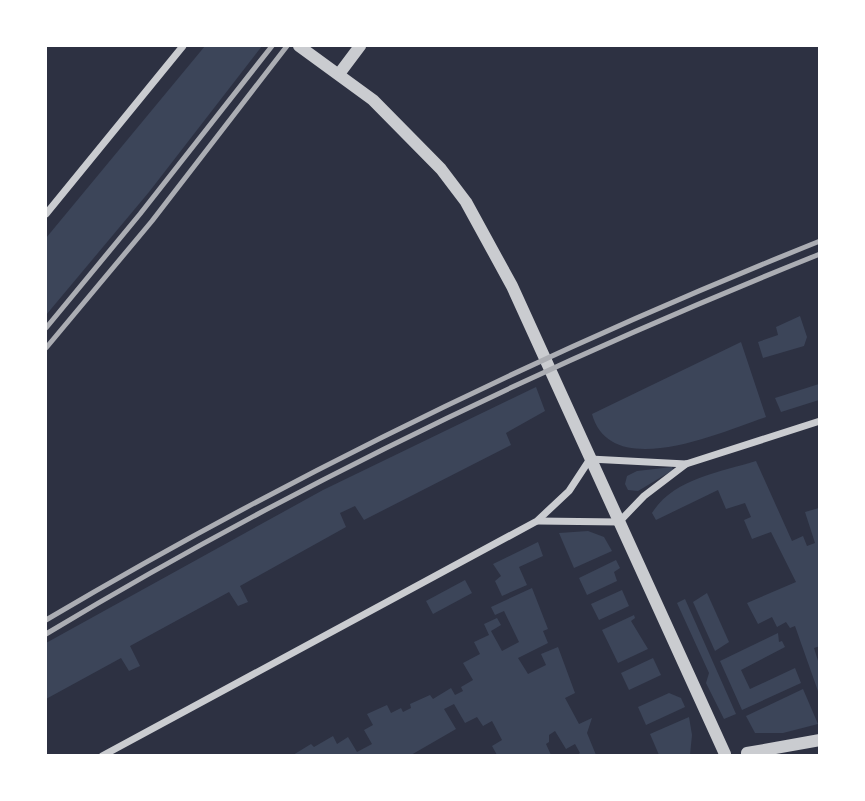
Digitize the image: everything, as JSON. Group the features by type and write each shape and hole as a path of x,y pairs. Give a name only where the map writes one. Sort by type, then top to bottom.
{"street":[{"path":"46,214 183,46"},
{"path":"299,46 373,100 412,136 466,202 512,286 724,755 750,754 820,740"},
{"path":"339,74 360,46"},
{"path":"537,521 619,522 644,496 686,464 820,421"},
{"path":"590,458 686,464"},
{"path":"102,755 537,521 569,491 590,458"}],"shaded area":[{"path":"205,46 262,46 149,192 46,315 46,238"},
{"path":"800,316 807,337 804,346 763,358 758,342 778,335 776,327"},
{"path":"741,342 766,417 670,447 644,449 621,446 603,435 592,414"},
{"path":"819,384 819,400 781,412 775,398"},
{"path":"536,387 545,411 506,433 511,445 364,520 355,506 340,513 346,527 240,586 248,602 238,606 229,592 130,646 140,666 129,671 121,658 46,699 46,643 323,490"},
{"path":"756,461 792,541 803,536 807,546 815,543 805,512 819,508 820,646 814,648 819,664 819,694 795,626 790,628 786,622 777,627 772,617 758,624 747,603 796,582 771,532 752,539 744,520 751,517 745,503 726,509 718,490 656,520 652,513 672,492 698,478"},
{"path":"672,467 673,470 638,491 628,490 625,484 627,476 637,471"},
{"path":"588,531 604,537 612,551 574,568 559,533"},
{"path":"538,542 543,556 519,567 527,585 502,596 495,581 501,576 493,564"},
{"path":"616,560 620,568 614,572 617,581 587,595 579,578"},
{"path":"465,580 472,593 433,614 426,601"},
{"path":"532,588 548,629 543,631 548,643 518,658 528,674 546,665 541,654 558,647 575,693 565,698 579,724 592,718 587,733 596,755 577,755 580,753 575,744 566,749 555,731 549,735 549,742 546,744 551,755 497,755 492,746 502,740 492,721 483,726 477,717 465,723 454,704 444,709 456,729 411,755 293,755 311,744 314,747 333,736 337,744 348,737 357,752 372,744 364,730 373,725 367,714 387,705 391,713 401,708 403,712 411,708 410,704 430,695 433,699 451,688 455,695 463,691 461,687 473,680 463,663 480,654 474,642 489,635 484,624 497,618 501,625 491,631 502,651 519,642 504,611 495,615 491,607"},
{"path":"622,590 629,606 599,620 591,604"},
{"path":"707,593 729,642 715,651 693,602"},
{"path":"685,599 736,714 724,719 706,683 709,673 677,603"},
{"path":"634,615 635,618 631,621 648,649 618,663 602,630"},
{"path":"778,633 779,642 782,641 785,647 741,670 750,689 795,668 801,683 742,710 720,661"},
{"path":"653,658 661,675 629,690 621,673"},
{"path":"803,689 818,724 783,733 755,733 746,716"},
{"path":"669,693 681,698 685,707 646,725 638,707"},
{"path":"689,717 692,735 690,755 659,755 650,734"}],"railway":[{"path":"46,328 272,46"},
{"path":"46,348 152,221 287,46"},
{"path":"46,620 234,514 425,416 621,325 820,241"},
{"path":"46,634 233,527 425,429 621,338 820,254"}]}
